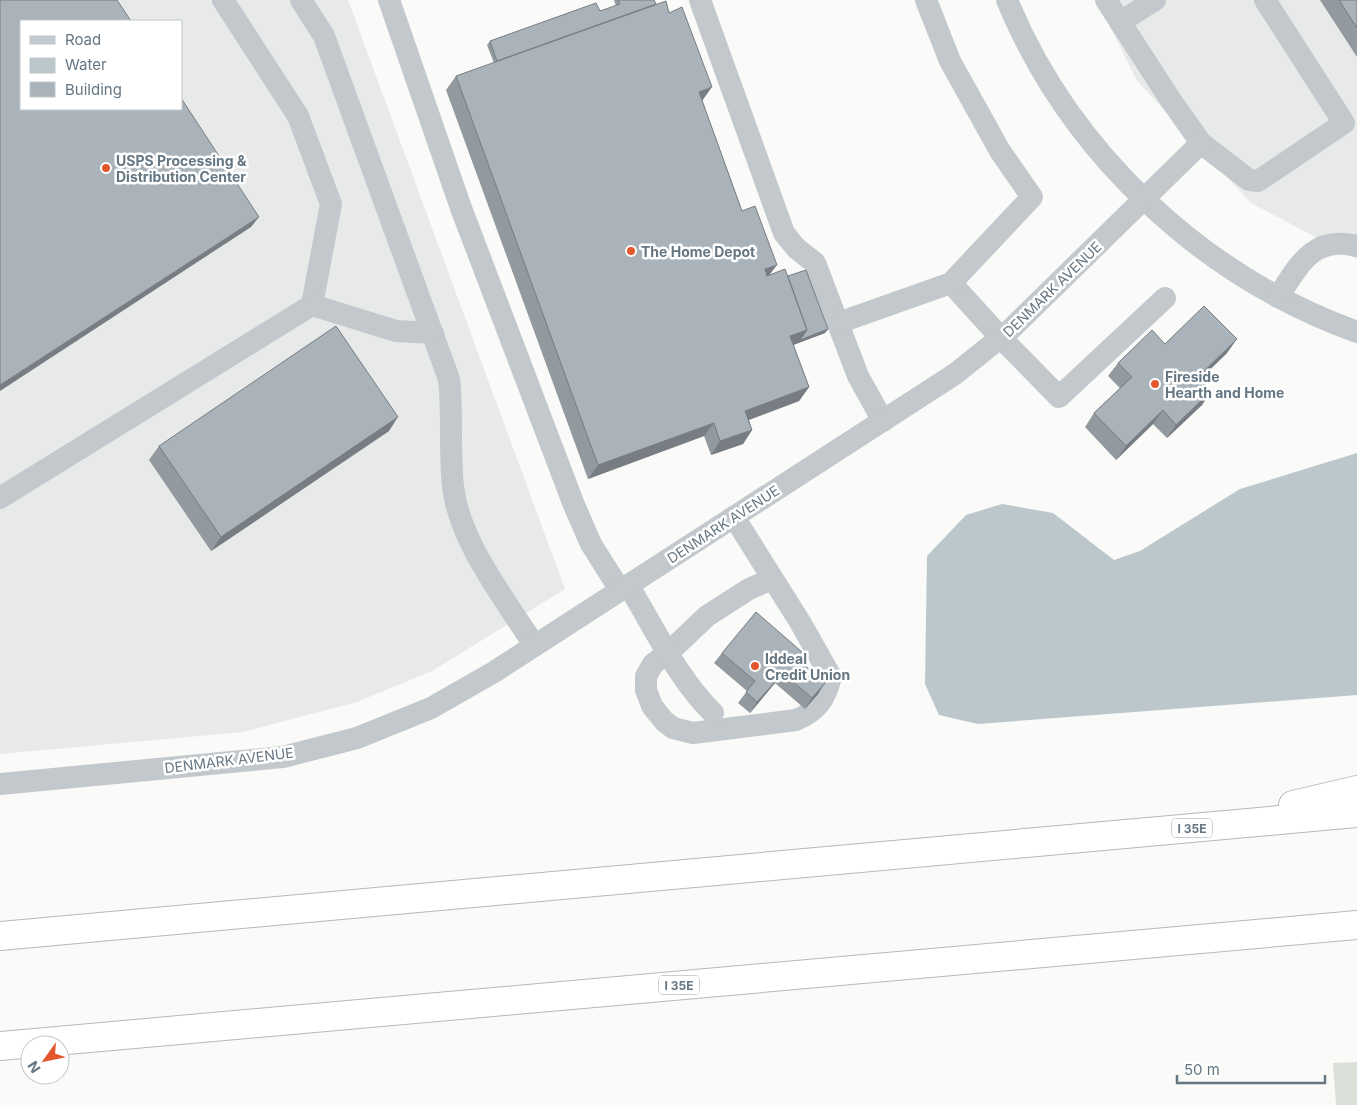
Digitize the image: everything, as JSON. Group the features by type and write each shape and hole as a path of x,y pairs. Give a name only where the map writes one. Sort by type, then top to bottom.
{"highway":[{"path":"1203,827 1357,790"},
{"name":"I 35E","path":"0,936 1357,814"},
{"name":"I 35E","path":"0,1046 1357,925"}],"street":[{"path":"0,498 312,305 331,204 298,116 223,0"},
{"path":"301,0 324,36 449,379 453,414 453,487 466,533 534,645"},
{"path":"389,0 461,208 574,505 591,544 624,587 669,652 681,676 700,701 713,713"},
{"path":"700,0 784,233 796,248 816,263 858,376 883,421"},
{"path":"838,322 951,283 1032,197 1000,151 950,61 926,0"},
{"path":"1007,0 1018,25 1049,81 1082,130 1143,200 1211,256 1278,297 1324,320 1357,332"},
{"path":"1106,0 1170,99 1202,143 1249,180 1258,181 1344,124 1265,0"},
{"path":"1120,22 1155,0"},
{"name":"DENMARK AVENUE","path":"0,784 283,757 357,738 431,708 534,645 955,374 1001,338 1202,143"},
{"path":"1278,297 1309,253 1323,246 1336,244 1357,246"},
{"path":"951,283 1001,338 1059,397 1165,298"},
{"path":"312,305 387,329 433,333"},
{"path":"734,516 772,579 831,677 827,692 811,714 796,720 756,727 693,732 674,728 664,721 652,706 646,690 646,676 653,664 669,652 707,616 750,589 772,579"}],"shaded area":[{"path":"0,0 348,0 565,589 432,671 357,702 243,732 0,754"},
{"path":"1097,0 1357,0 1357,259 1251,203 1137,81"},
{"path":"1357,1062 1357,1105 1336,1105 1333,1063"}],"water":[{"path":"1357,453 1357,695 978,724 939,715 925,684 927,556 966,515 1002,504 1053,513 1114,560 1140,551 1240,489"}],"building":[{"name":"USPS Processing & Distribution Center","path":"0,0 117,0 130,20 20,20 20,110 182,110 182,100 259,217 0,385"},
{"path":"618,0 654,0 656,4 497,61 490,41 596,3 600,11 620,4"},
{"path":"1339,0 1357,0 1357,28"},
{"name":"The Home Depot","path":"666,1 669,13 682,7 712,87 699,92 742,211 755,206 777,265 765,269 767,276 785,269 807,330 790,336 809,387 745,411 752,430 720,441 714,423 598,465 456,76"},
{"path":"806,270 828,329 800,340 807,330 788,276"},
{"name":"Fireside Hearth and Home","path":"1204,306 1237,339 1198,377 1211,391 1176,425 1163,410 1126,446 1094,413 1132,377 1118,363 1152,330 1165,344"},
{"path":"336,326 398,417 221,537 159,446"},
{"name":"Iddeal Credit Union","path":"756,612 802,652 796,658 825,683 812,698 783,673 757,702 746,692 755,681 722,653"}],"place":[{"name":"USPS Processing & Distribution Center","path":"106,168"},
{"name":"The Home Depot","path":"631,251"},
{"name":"Fireside Hearth and Home","path":"1155,384"},
{"name":"Iddeal Credit Union","path":"755,666"}]}
